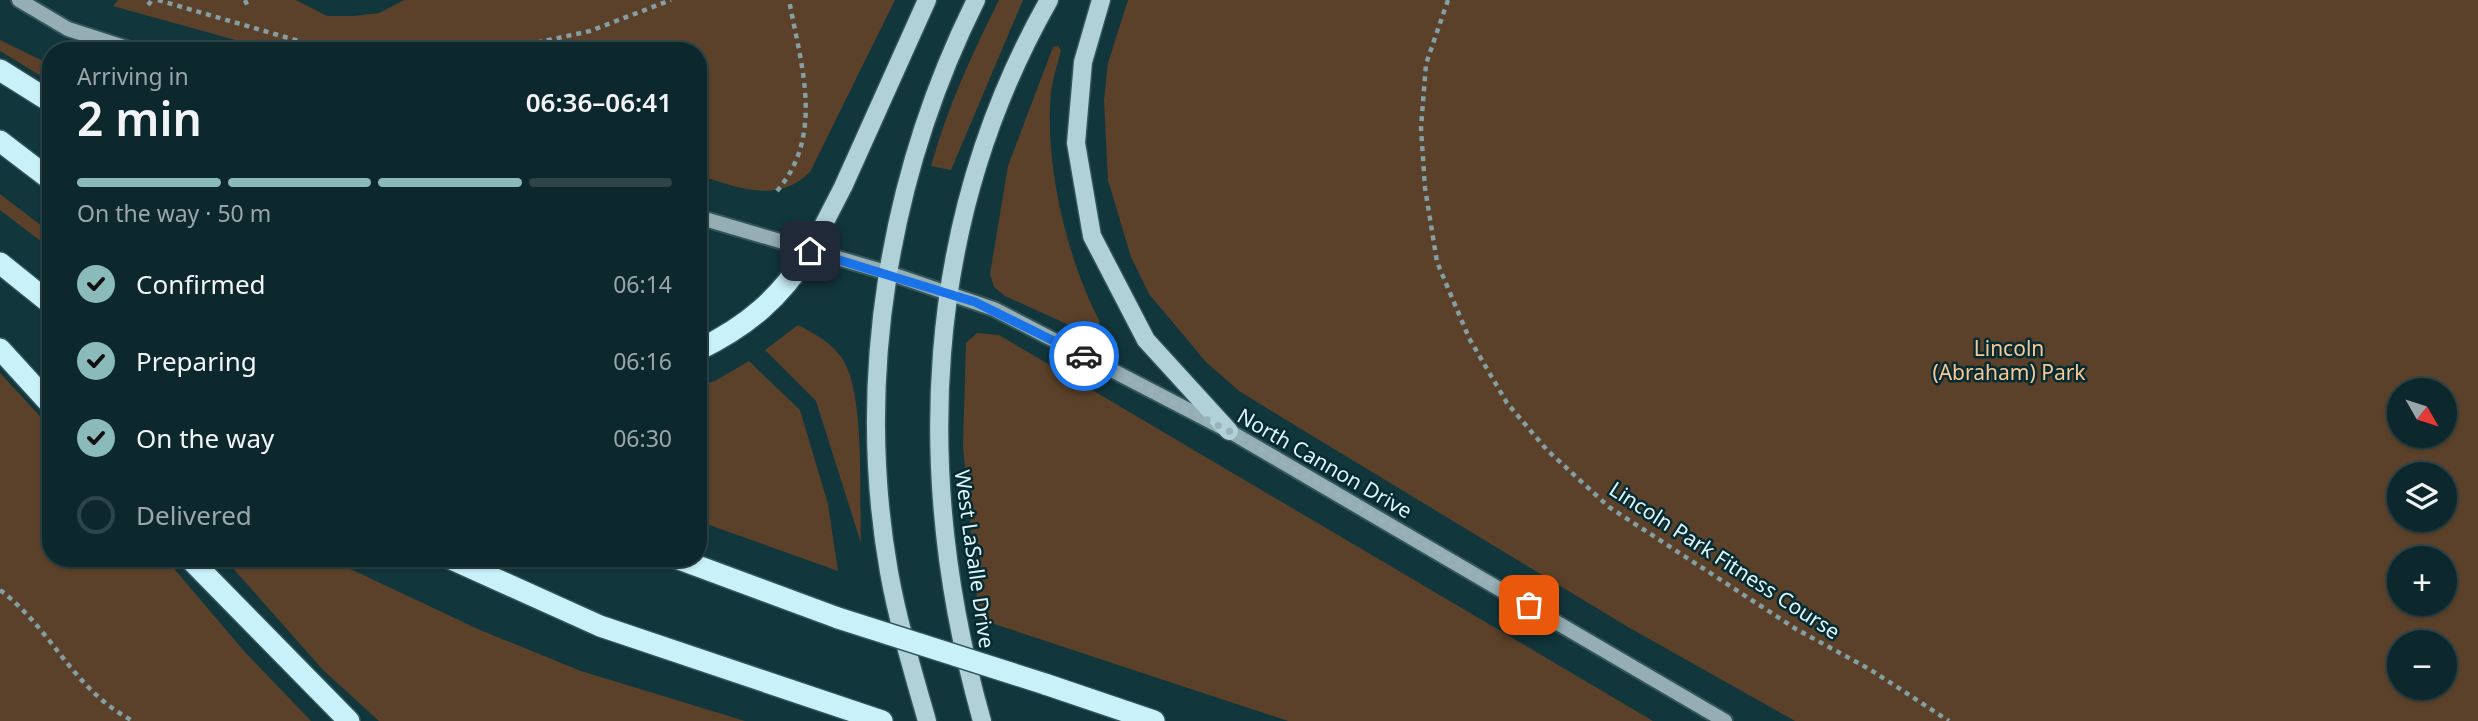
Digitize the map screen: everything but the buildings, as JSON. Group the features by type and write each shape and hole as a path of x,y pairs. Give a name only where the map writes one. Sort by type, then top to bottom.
{"highway":[{"path":"0,70 42,96"},
{"path":"0,141 42,173"},
{"path":"707,346 732,334 770,303 810,251"},
{"path":"0,263 42,296"},
{"path":"0,349 42,395"},
{"path":"199,567 349,721"},
{"path":"469,567 600,626 875,719"},
{"path":"700,567 838,618 1154,721"}],"main road":[{"path":"19,0 68,29 108,42"},
{"path":"810,251 843,187 927,0"},
{"path":"927,721 894,594 880,495 878,351 889,273 919,137 946,62 976,0"},
{"name":"West LaSalle Drive","path":"982,721 970,675 941,509 939,388 949,293 984,145 1013,70 1049,0"},
{"path":"1101,0 1083,62 1076,143 1092,236 1146,340 1229,431"},
{"name":"North Cannon Drive","path":"707,220 889,273 994,309 1229,431 1725,721"}],"path":[{"path":"158,0 303,42"},
{"path":"245,0 249,9"},
{"path":"539,42 590,31 671,0"},
{"path":"777,191 788,177 806,137 804,86 789,0"},
{"name":"Lincoln Park Fitness Course","path":"1448,0 1426,64 1422,128 1425,188 1437,262 1469,338 1507,403 1547,450 1609,507 1796,629 1871,670 1950,721"},
{"path":"0,590 38,623 66,664 90,692 112,710 133,721"}],"green space":[{"path":"118,0 296,0 327,16 353,16 379,13 404,0 895,0 810,172 797,182 770,191 742,188 707,178 707,42 243,42 113,6"},
{"path":"999,0 1023,0 951,170 931,166 961,82"},
{"name":"Lincoln (Abraham) Park","path":"1128,0 2478,0 2478,721 1795,721 1628,627 1306,432 1239,391 1206,362 1149,294 1131,257 1108,180 1104,100 1108,63"},
{"path":"0,40 42,61 42,77 0,51"},
{"path":"1058,46 1061,50 1051,92 1051,149 1060,210 1068,241 1077,270 1100,322 1091,335 1005,296 994,287 990,274 1008,166 1053,47"},
{"path":"0,194 42,226 42,242 0,210"},
{"path":"798,325 832,347 849,373 858,418 860,446 861,543 816,401 765,350"},
{"path":"977,333 999,335 1653,721 1288,721 979,619 963,446 966,343"},
{"path":"749,361 800,410 828,504 838,571 707,524 707,383"},
{"path":"0,373 42,418 42,567 173,567 244,651 311,721 0,721"},
{"path":"232,567 346,567 480,630 581,671 745,721 379,721 323,670"}],"way so far":[{"path":"1084,356 1229,431 1529,605"}],"route":[{"path":"810,251 889,273 994,309 1084,356"}]}
